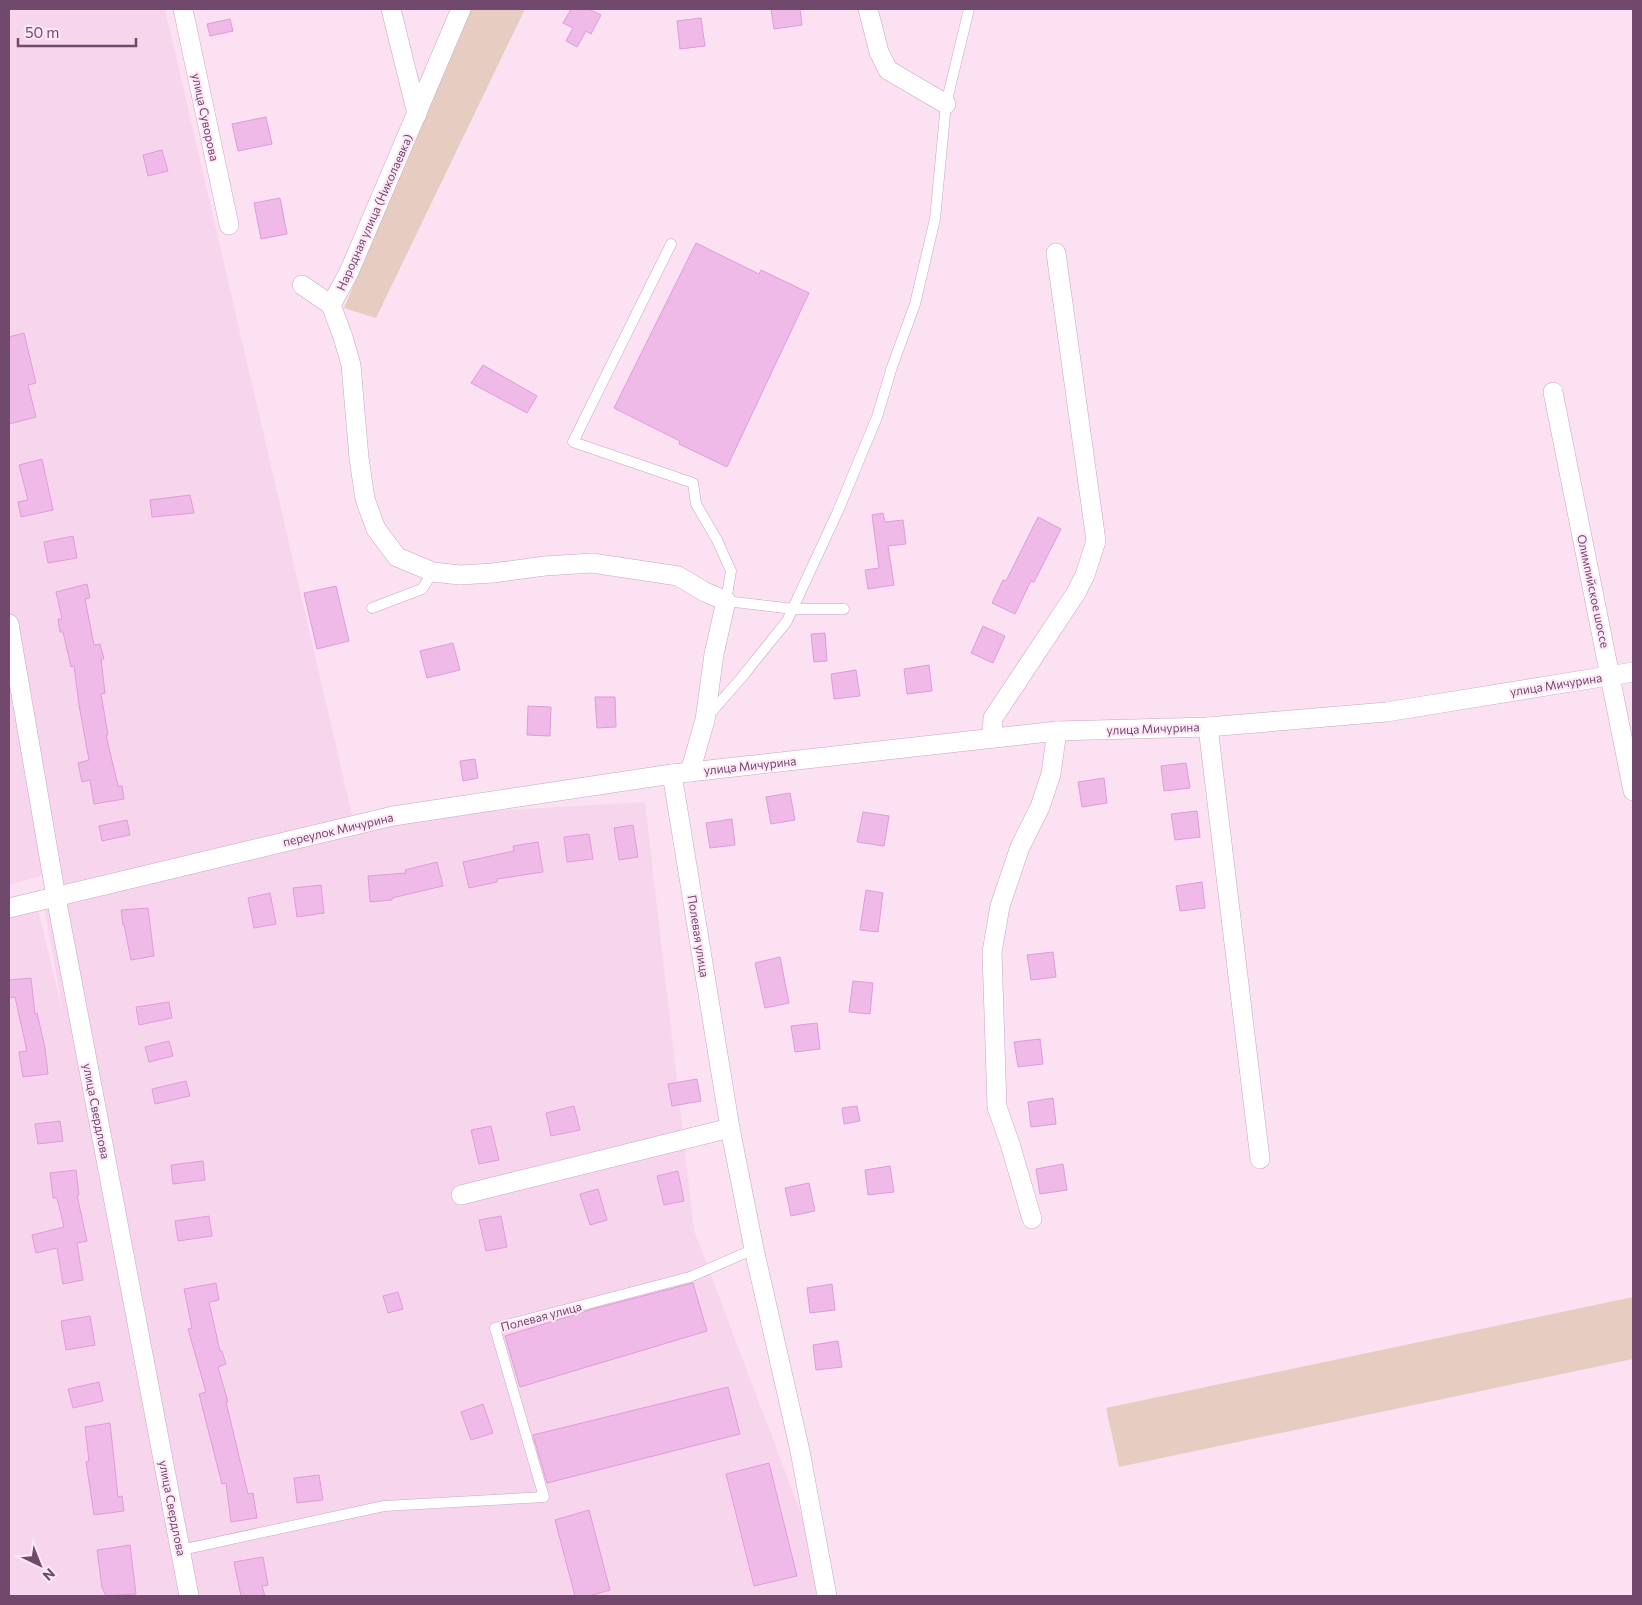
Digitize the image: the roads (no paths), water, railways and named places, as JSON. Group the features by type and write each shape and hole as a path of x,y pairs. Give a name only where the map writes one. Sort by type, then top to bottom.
{"street":[{"name":"улица Суворова","path":"183,9 229,225"},
{"path":"391,9 417,114"},
{"name":"Народная улица (Николаевка)","path":"461,9 349,272 331,305 343,337 350,365 364,499 376,529 397,556 433,572 460,575 592,563 678,576 705,592 726,601"},
{"path":"868,9 879,52 888,70 946,104"},
{"path":"992,738 993,718 1076,593 1085,575 1096,541 1056,253"},
{"path":"302,284 331,305"},
{"name":"Олимпийское шоссе","path":"1553,392 1633,790"},
{"path":"681,773 705,720 714,654 726,601"},
{"name":"улица Свердлова","path":"9,624 56,897 189,1596"},
{"name":"улица Мичурина","path":"681,773 1057,731 1208,727 1386,712 1633,672"},
{"path":"1208,727 1260,1159"},
{"path":"1032,1219 997,1107 992,952 1000,906 1020,846 1040,807 1051,774 1057,731"},
{"name":"переулок Мичурина","path":"9,908 393,816 681,773"},
{"name":"Полевая улица","path":"681,773 730,1128 754,1249 800,1451 827,1596"},
{"path":"461,1195 730,1128"}],"lane":[{"path":"705,720 787,621 838,511 878,417 892,367 915,304 935,219 946,104 969,9"},
{"path":"671,244 573,442 693,483 696,504 717,540 731,571 726,601 793,609 844,609"},
{"path":"372,608 422,589 433,572"},
{"name":"Полевая улица","path":"181,1550 384,1506 544,1497 495,1328 690,1277 754,1249"}]}
